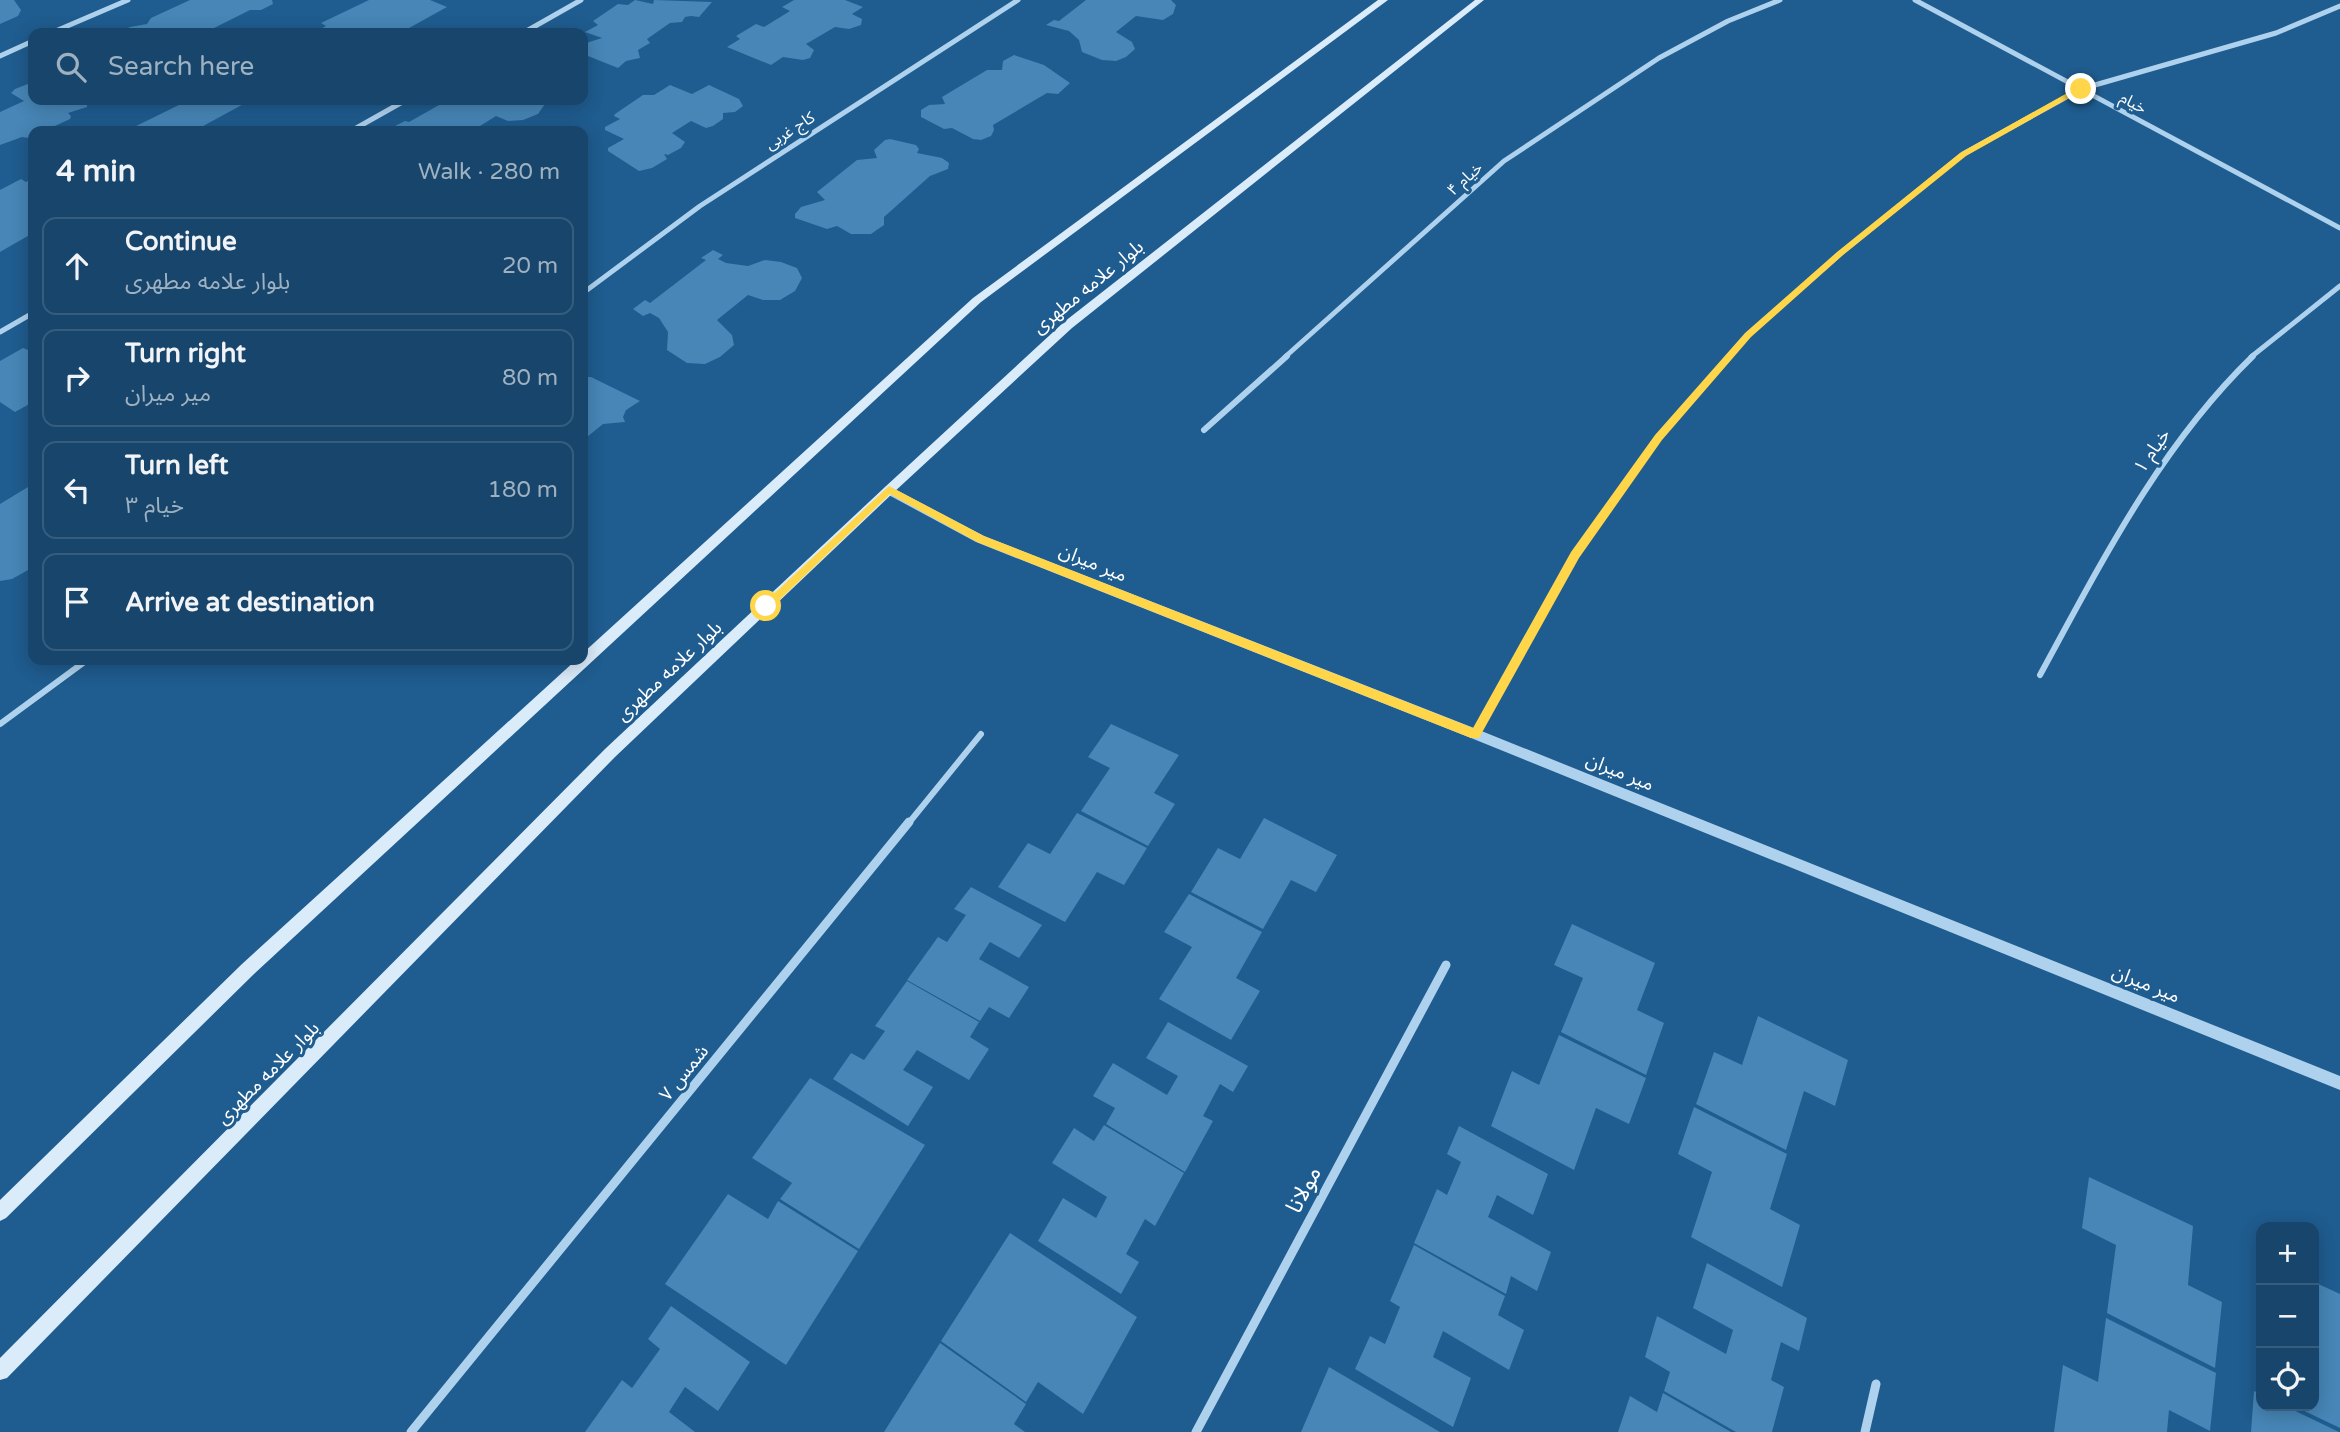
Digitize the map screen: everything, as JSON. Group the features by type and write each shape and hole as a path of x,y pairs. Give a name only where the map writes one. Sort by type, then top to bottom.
{"main road":[{"path":"588,657 977,300 1384,0"},
{"name":"بلوار علامه مطهری","path":"0,1371 610,753 889,489 1068,325 1480,0"},
{"path":"0,1212 248,969 579,665"}],"street":[{"path":"63,28 128,0"},
{"path":"532,28 581,0"},
{"name":"کاج غربی","path":"588,289 700,206 1018,0"},
{"name":"خیام ۴","path":"1204,430 1504,161 1659,58 1728,21 1780,0"},
{"name":"خیام","path":"1915,0 2340,228"},
{"path":"1475,734 1575,555 1659,437 1748,335 1840,254 1963,155 2081,89 2276,33 2340,6"},
{"path":"0,56 28,43"},
{"path":"360,126 397,105"},
{"name":"خیام ۱","path":"2040,675 2126,517 2186,430 2242,366 2340,286"},
{"path":"0,332 28,316"},
{"name":"میر میران","path":"889,489 980,539 1475,734 2340,1083"},
{"path":"0,724 80,665"},
{"name":"شمس ۷","path":"411,1432 981,734"},
{"name":"مولانا","path":"1196,1432 1446,965"},
{"path":"1865,1432 1876,1384"}],"building":[{"path":"0,0 14,0 21,10 18,16 0,24"},
{"path":"190,0 272,0 273,4 261,10 250,10 214,28 128,28 147,24 151,18"},
{"path":"369,0 430,0 447,7 409,28 322,28 326,26 321,23"},
{"path":"635,0 653,4 654,0 712,2 699,17 685,17 682,22 670,23 647,39 650,43 638,50 640,58 626,61 618,68 588,56 588,42 602,38 588,33 598,25 593,21 618,4 628,5"},
{"path":"794,0 845,0 863,7 852,14 862,19 861,25 849,29 835,27 806,44 814,50 810,58 803,60 783,57 771,65 727,47 740,39 736,36 756,24 764,27 790,11 782,7"},
{"path":"1086,0 1171,0 1176,5 1173,14 1163,20 1136,16 1116,32 1132,42 1135,49 1116,61 1102,60 1082,52 1079,40 1069,31 1046,25 1054,20 1059,21"},
{"path":"1014,55 1044,65 1070,83 1058,94 1047,93 993,125 991,136 981,140 973,139 952,128 944,129 921,117 921,110 929,105 945,104 942,97 987,70 1002,70 1003,61"},
{"path":"28,84 28,105 87,107 68,113 70,119 55,126 28,126 28,138 22,137 0,145 0,112 24,101 11,93"},
{"path":"670,85 692,94 709,85 739,99 743,106 735,112 723,113 723,119 713,126 706,128 691,121 672,133 685,142 681,148 668,155 664,154 667,159 652,168 639,171 608,151 608,148 624,139 605,130 605,127 620,119 614,116 615,114 643,95 654,95"},
{"path":"179,105 242,105 203,126 136,126"},
{"path":"439,105 544,105 538,114 523,120 508,121 496,116 480,126 395,126 409,122"},
{"path":"890,139 916,145 919,149 917,153 942,158 949,163 948,169 930,176 884,217 884,225 871,234 851,234 837,226 827,229 795,218 801,207 825,200 817,192 857,160 877,158 874,150"},
{"path":"21,179 28,181 28,236 0,252 0,190"},
{"path":"713,250 723,255 718,259 726,263 748,266 765,260 781,262 797,268 802,278 795,291 780,300 763,300 748,295 717,320 732,335 734,345 720,357 705,364 687,363 667,350 668,332 659,318 650,313 643,316 633,309 645,300 650,303 706,260 701,258"},
{"path":"23,348 28,350 28,405 15,412 0,402 0,361"},
{"path":"588,377 640,401 626,410 623,417 625,422 603,424 588,436"},
{"path":"28,487 28,570 12,579 0,581 0,504"},
{"path":"1111,724 1179,755 1154,793 1175,804 1148,846 1081,811 1110,768 1088,757"},
{"path":"1077,813 1147,848 1124,885 1097,872 1065,922 998,887 1028,843 1050,854"},
{"path":"1264,818 1337,855 1316,892 1291,880 1263,929 1191,892 1218,848 1240,859"},
{"path":"971,887 1042,925 1019,958 990,942 979,959 1029,987 1009,1018 989,1007 980,1021 907,980 938,937 947,942 966,915 954,909"},
{"path":"1189,894 1262,932 1236,978 1260,991 1231,1040 1159,999 1192,947 1164,932"},
{"path":"1572,924 1655,963 1637,1010 1664,1023 1646,1075 1561,1032 1583,978 1554,965"},
{"path":"907,981 979,1022 970,1037 989,1049 969,1080 917,1050 903,1070 933,1087 908,1126 833,1079 851,1053 864,1060 885,1031 875,1026"},
{"path":"1758,1016 1848,1060 1835,1106 1804,1091 1786,1150 1696,1104 1714,1052 1742,1065"},
{"path":"1168,1022 1248,1066 1233,1092 1220,1084 1203,1116 1213,1121 1185,1172 1106,1124 1115,1108 1093,1096 1113,1063 1167,1095 1178,1076 1146,1058"},
{"path":"1559,1035 1646,1078 1629,1124 1596,1108 1574,1170 1491,1126 1512,1071 1539,1085"},
{"path":"810,1078 925,1145 859,1249 780,1199 792,1183 752,1158"},
{"path":"1694,1107 1787,1154 1770,1209 1800,1225 1782,1287 1691,1237 1712,1172 1678,1154"},
{"path":"1104,1125 1184,1173 1155,1226 1145,1219 1126,1254 1139,1262 1121,1294 1038,1241 1063,1198 1096,1218 1107,1197 1052,1163 1074,1128 1094,1141"},
{"path":"1459,1126 1548,1174 1533,1215 1497,1195 1488,1217 1551,1252 1537,1291 1511,1276 1506,1294 1414,1243 1437,1189 1447,1195 1461,1162 1447,1154"},
{"path":"2089,1177 2193,1226 2188,1285 2222,1302 2215,1368 2107,1313 2116,1245 2082,1228"},
{"path":"728,1194 768,1219 778,1201 858,1251 786,1365 665,1284"},
{"path":"1010,1233 1137,1317 1083,1414 1038,1382 1026,1402 941,1341"},
{"path":"1414,1245 1505,1296 1498,1315 1524,1330 1509,1370 1443,1331 1433,1357 1471,1378 1453,1427 1355,1369 1370,1336 1385,1344 1400,1307 1390,1301"},
{"path":"1707,1263 1807,1318 1799,1351 1781,1342 1771,1380 1784,1387 1772,1432 1736,1432 1664,1391 1670,1372 1645,1357 1657,1316 1726,1354 1733,1330 1693,1308"},
{"path":"2319,1284 2340,1294 2340,1428 2304,1411 2319,1411"},
{"path":"671,1306 750,1362 718,1411 685,1387 669,1412 695,1432 585,1432 622,1380 632,1388 660,1349 648,1339"},
{"path":"2106,1318 2216,1373 2210,1431 2169,1410 2167,1432 2054,1432 2063,1365 2098,1382"},
{"path":"940,1343 1026,1404 1014,1424 1025,1432 884,1432"},
{"path":"1329,1367 1440,1432 1301,1432"},
{"path":"2254,1391 2256,1411 2295,1411 2339,1432 2251,1432"},
{"path":"1663,1393 1731,1432 1618,1432 1630,1396 1657,1412"}],"route":[{"path":"766,606 889,489 980,539 1475,734 1575,555 1659,437 1748,335 1840,254 1963,155 2081,89"}]}
